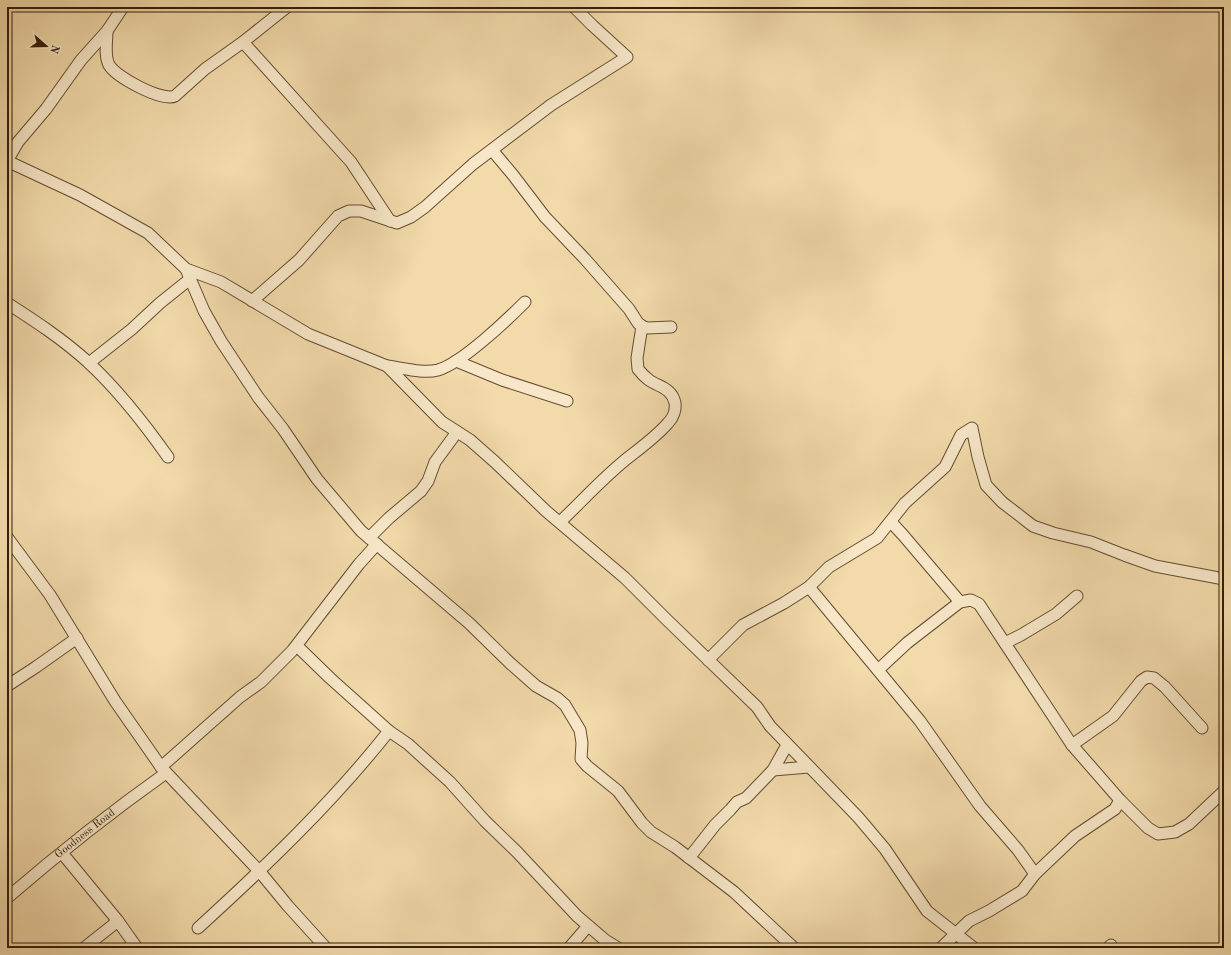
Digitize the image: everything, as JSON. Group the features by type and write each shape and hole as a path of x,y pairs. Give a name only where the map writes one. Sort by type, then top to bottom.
{"street":[{"path":"107,31 107,53 110,65 134,85 170,98 205,69 243,42 287,7"},
{"path":"252,301 299,260 338,216 349,211 361,211 397,223 411,217 425,207 473,164 551,105 627,57 574,7"},
{"path":"121,8 107,31 81,60 46,109 18,142 7,161 80,195 148,233 188,274 204,312 217,335 258,397 283,429 316,479 361,531 469,623 510,664 536,686 557,698 565,705 580,730 582,743 581,759 587,766 618,791 642,823 651,832 675,847 734,892 794,948"},
{"path":"243,42 351,162 390,221"},
{"path":"492,150 545,217 585,259 642,326 647,328 671,327"},
{"path":"188,274 221,282 308,334 387,366 428,371 438,370 456,361 501,325 525,302"},
{"path":"89,364 160,304 188,274"},
{"path":"7,303 66,344 89,364 116,390 147,426 168,457"},
{"path":"560,522 608,475 637,452 668,423 672,417 675,409 675,402 672,394 666,388 650,380 638,369 637,358 642,326"},
{"path":"456,361 502,380 567,401"},
{"path":"387,366 442,422 470,440 496,462 546,511 625,578 756,707 787,745 858,818 885,849 927,911 974,948"},
{"path":"708,660 743,625 784,603 809,587 829,567 877,538 905,503 945,467 962,435 972,428 986,485 1002,502 1033,526 1053,533 1091,542 1155,566 1224,579"},
{"name":"Goodness Road","path":"7,898 47,863 62,853 134,796 240,697 261,682 297,646 359,564 389,518 421,491 428,481 435,462 457,432"},
{"path":"891,522 960,602"},
{"path":"7,537 50,595 115,701 163,770 260,872 326,948"},
{"path":"809,587 920,721 980,806 1018,850 1035,874"},
{"path":"1005,643 1056,614 1077,596"},
{"path":"878,670 907,643 960,602 971,600 979,604 1072,745 1120,800 1148,828 1158,834 1175,832 1189,824 1224,791"},
{"path":"7,686 36,668 77,638"},
{"path":"297,646 389,731 408,744 450,782 485,821 588,926 605,940 618,948"},
{"path":"1072,745 1113,716 1141,681 1147,677 1154,678 1165,687 1202,728"},
{"path":"198,928 260,872 328,803 389,731"},
{"path":"689,858 737,802 746,798 773,770 787,745"},
{"path":"773,770 808,767"},
{"path":"941,948 969,921 1022,892 1035,874 1075,836 1114,809 1120,800"},
{"path":"62,853 118,921 137,948"},
{"path":"84,948 118,921"},
{"path":"569,948 588,926"}]}
